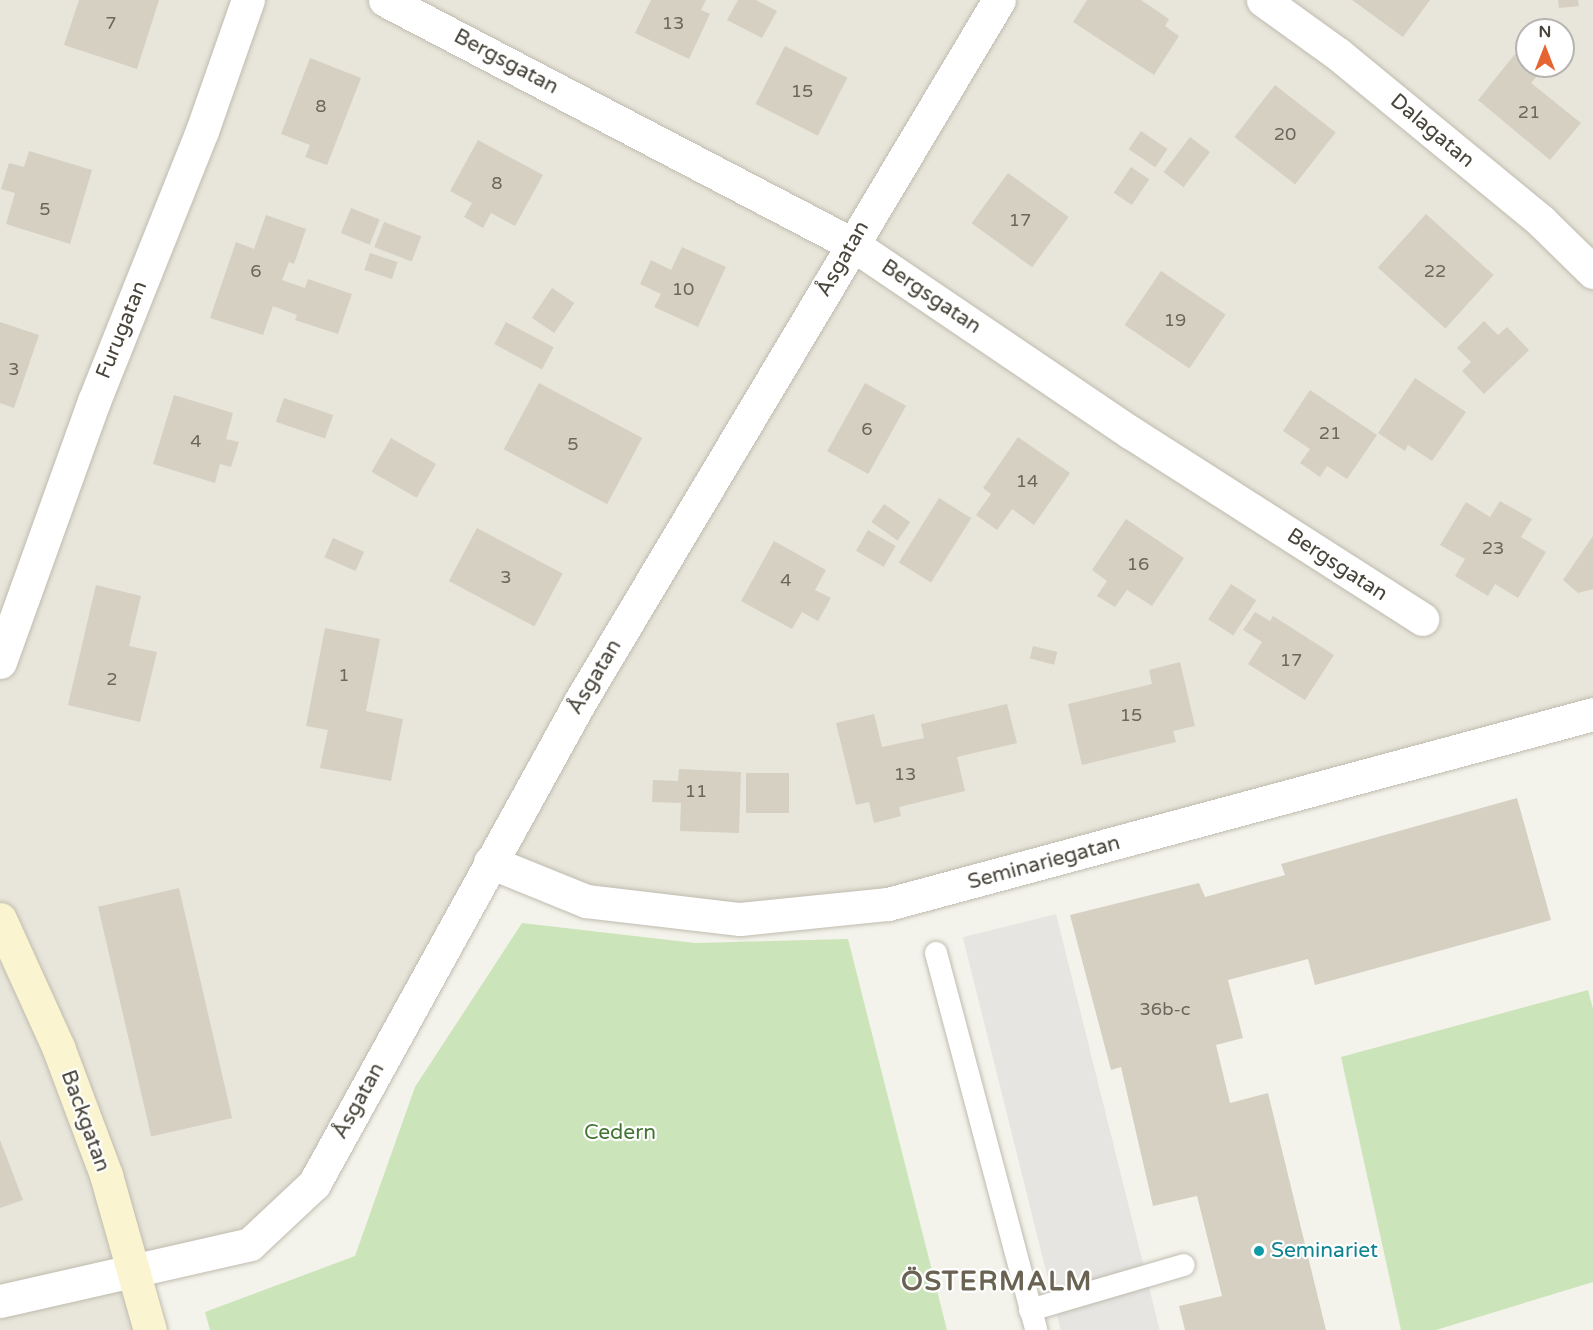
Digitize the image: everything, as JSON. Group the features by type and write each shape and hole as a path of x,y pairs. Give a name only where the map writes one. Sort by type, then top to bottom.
{"street":[{"name":"Furugatan","path":"0,662 94,401 202,131 248,0"},
{"name":"Bergsgatan","path":"385,0 852,244 1130,432 1422,619"},
{"name":"Åsgatan","path":"0,1301 132,1268 250,1244 314,1184 581,699 999,0"},
{"name":"Dalagatan","path":"1263,0 1357,69 1541,221 1593,272"},
{"name":"Seminariegatan","path":"490,862 586,901 740,919 888,904 1593,714"},
{"name":"Backgatan","path":"0,919 16,949 66,1068 106,1175 150,1330"}],"lane":[{"path":"936,953 1033,1320 1184,1265"}],"shaded area":[{"path":"0,0 1593,0 1593,714 1167,831 739,919 485,878 291,1216 132,1268 149,1330 0,1330"},
{"path":"1056,914 1160,1330 1061,1330 963,937"}],"green space":[{"name":"Cedern","path":"522,923 695,943 848,939 947,1330 210,1330 205,1312 355,1256 415,1087"},
{"path":"1588,990 1593,1009 1593,1282 1436,1330 1401,1330 1341,1057"}],"building":[{"path":"79,0 159,0 137,69 64,45"},
{"path":"651,0 706,0 701,10 710,14 689,59 635,33"},
{"path":"738,0 756,0 777,11 762,38 727,20"},
{"path":"1087,0 1141,0 1169,19 1165,26 1179,36 1154,75 1073,22"},
{"path":"1352,0 1430,0 1403,37"},
{"path":"1558,0 1578,0 1579,6 1559,8"},
{"path":"785,46 847,78 818,136 755,104"},
{"path":"1515,54 1515,78 1535,78 1531,83 1581,123 1550,160 1478,100"},
{"path":"310,58 361,78 327,165 305,157 310,145 281,134"},
{"path":"1275,85 1336,132 1295,184 1234,137"},
{"path":"1141,131 1168,149 1155,167 1129,149"},
{"path":"1190,137 1210,152 1183,187 1164,172"},
{"path":"478,140 543,175 515,226 491,213 483,228 464,217 472,203 450,191"},
{"path":"29,151 92,170 70,244 6,224 15,193 1,189 9,163 24,167"},
{"path":"1131,167 1149,179 1132,205 1114,193"},
{"path":"1008,173 1069,217 1032,267 972,223"},
{"path":"351,208 380,220 370,245 341,233"},
{"path":"1426,214 1494,275 1445,328 1378,268"},
{"path":"266,215 306,229 294,264 289,262 282,280 305,288 308,279 352,294 338,334 295,320 297,315 273,306 263,335 210,318 236,242 254,249"},
{"path":"384,222 421,236 412,262 374,247"},
{"path":"682,247 726,267 698,327 654,307 661,294 640,284 651,260 671,270"},
{"path":"370,253 398,262 392,279 364,270"},
{"path":"1161,271 1226,315 1189,369 1125,325"},
{"path":"552,288 574,303 554,333 532,318"},
{"path":"1484,321 1498,335 1507,327 1529,350 1484,394 1462,371 1471,362 1457,348"},
{"path":"0,322 39,335 14,408 0,403"},
{"path":"506,322 554,347 542,369 494,344"},
{"path":"1415,378 1466,412 1432,461 1408,445 1405,451 1378,433"},
{"path":"539,383 642,438 607,504 504,449"},
{"path":"865,383 906,406 868,474 827,451"},
{"path":"1310,390 1377,435 1347,479 1327,466 1320,477 1300,463 1310,449 1283,431"},
{"path":"174,395 233,413 226,439 239,442 231,467 220,464 215,483 153,464"},
{"path":"284,398 333,415 325,439 276,422"},
{"path":"1018,437 1070,473 1034,525 1012,509 997,530 976,515 991,494 983,488"},
{"path":"391,438 436,464 417,498 372,472"},
{"path":"939,498 971,518 931,583 899,562"},
{"path":"1500,501 1532,519 1521,537 1546,552 1518,598 1495,584 1488,596 1455,576 1465,559 1440,545 1466,502 1490,517"},
{"path":"884,504 910,522 898,540 871,522"},
{"path":"1126,519 1184,558 1152,606 1127,590 1115,607 1097,596 1107,581 1092,570"},
{"path":"477,528 563,574 534,627 449,581"},
{"path":"868,530 896,546 884,567 856,551"},
{"path":"1593,536 1593,589 1578,593 1563,580"},
{"path":"333,538 364,552 356,571 324,557"},
{"path":"774,541 826,570 815,590 831,598 818,621 802,612 792,629 741,601"},
{"path":"1231,584 1256,600 1233,636 1208,619"},
{"path":"96,585 141,596 129,646 157,652 140,722 68,705"},
{"path":"1255,612 1270,621 1273,616 1334,655 1305,700 1248,664 1262,642 1243,630"},
{"path":"325,628 380,639 366,711 403,719 391,781 320,768 328,730 306,726"},
{"path":"1033,646 1057,652 1054,665 1030,659"},
{"path":"1180,662 1195,726 1173,731 1176,742 1082,765 1068,704 1152,684 1149,670"},
{"path":"1007,704 1017,743 957,757 965,791 899,807 901,816 874,823 869,802 856,805 836,723 874,714 882,747 924,738 921,724"},
{"path":"679,769 741,772 739,833 680,831 681,803 652,802 653,780 678,781"},
{"path":"746,773 789,773 789,813 746,813"},
{"path":"1517,798 1551,920 1315,985 1308,959 1228,980 1243,1038 1216,1045 1230,1103 1268,1093 1326,1330 1185,1330 1179,1306 1222,1296 1197,1196 1153,1206 1121,1067 1111,1070 1070,915 1199,883 1205,897 1285,875 1281,864"},
{"path":"179,888 232,1118 151,1137 98,907"},
{"path":"0,1140 23,1200 0,1208"}],"place":[{"name":"Seminariet","path":"1259,1251"}],"district":[{"name":"ÖSTERMALM","path":"997,1282"}]}
